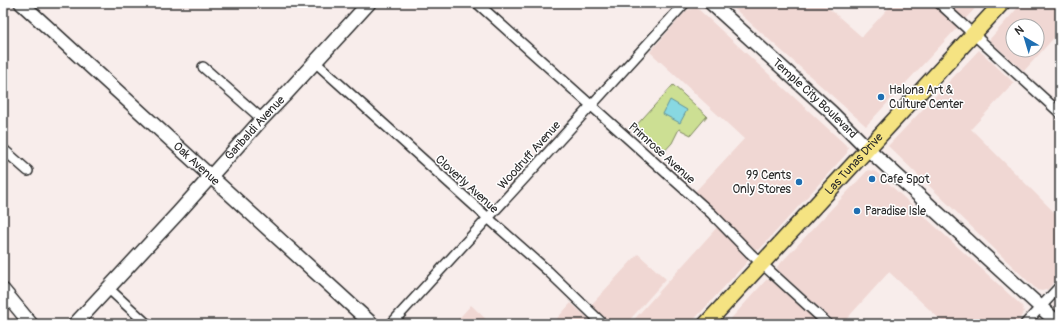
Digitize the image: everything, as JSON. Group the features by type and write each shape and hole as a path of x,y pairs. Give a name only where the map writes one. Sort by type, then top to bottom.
{"main road":[{"name":"Las Tunas Drive","path":"706,324 1002,3"}],"street":[{"name":"Oak Avenue","path":"21,3 372,324"},
{"name":"Garibaldi Avenue","path":"75,324 369,3"},
{"name":"Primrose Avenue","path":"477,3 712,214 828,324"},
{"name":"Woodruff Avenue","path":"391,324 685,3"},
{"name":"Temple City Boulevard","path":"711,3 831,112 868,149 1059,324"},
{"path":"940,3 1060,113"},
{"name":"Cloverly Avenue","path":"315,62 548,271 603,324"},
{"path":"203,67 262,119"},
{"path":"3,149 28,171"},
{"path":"1025,324 1060,286"},
{"path":"108,288 147,324"},
{"path":"3,290 30,324"}],"shaded area":[{"path":"728,3 823,3 862,37 893,3 980,3 866,126"},
{"path":"1022,3 1060,3 1060,31 1045,48 1045,18 1009,18"},
{"path":"697,8 848,147 847,153 759,250 755,249 692,195 744,139 650,52 687,10"},
{"path":"1005,22 1005,54 989,40"},
{"path":"979,50 1014,83 971,129 1060,218 1060,275 1048,289 1042,291 1037,290 888,146"},
{"path":"1009,58 1036,58 1024,71"},
{"path":"868,170 876,172 1022,306 1024,312 1016,324 945,324 889,272 842,324 837,324 778,270 777,267"},
{"path":"720,224 748,259 748,261 690,324 630,324"},
{"path":"638,254 666,279 626,324 610,324 591,305"},
{"path":"767,279 770,279 819,323 726,324"},
{"path":"571,303 594,324 552,324"},
{"path":"471,305 491,324 454,324"}],"green space":[{"path":"673,85 707,116 691,135 679,129 672,143 661,155 633,129"}],"water":[{"path":"670,100 687,110 680,123 663,114"}],"place":[{"name":"Halona Art & Culture Center","path":"881,97"},
{"name":"Cafe Spot","path":"872,179"},
{"name":"99 Cents Only Stores","path":"799,182"},
{"name":"Paradise Isle","path":"857,211"}]}
